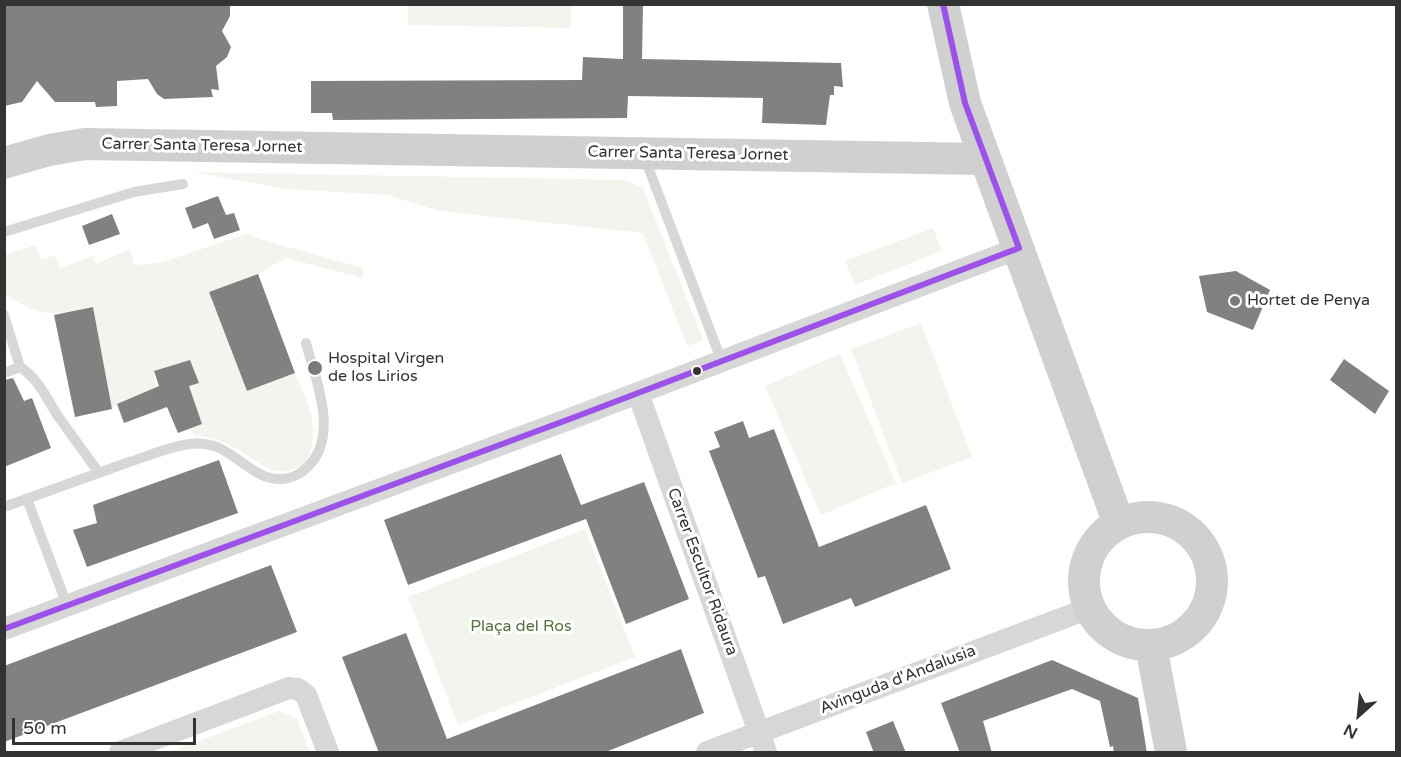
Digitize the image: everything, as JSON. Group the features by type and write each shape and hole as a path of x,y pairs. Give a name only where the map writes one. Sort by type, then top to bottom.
{"street":[{"path":"943,4 962,93 984,159 1019,248 1119,524"},
{"name":"Carrer Santa Teresa Jornet","path":"4,163 49,150 85,144 984,159"},
{"path":"4,629 722,362 1019,248"},
{"name":"Carrer Escultor Ridaura","path":"638,393 762,742"},
{"path":"1149,517 1164,519 1178,525 1201,545 1212,573 1209,602 1194,627 1169,642 1151,646 1116,636 1101,624 1090,608 1085,592 1088,560 1106,533 1119,524 1149,517"},
{"name":"Avinguda d'Andalusia","path":"707,753 762,742 1090,608"},
{"path":"1151,646 1171,753"},
{"path":"120,753 289,688 298,689 306,695 328,753"}],"lane":[{"path":"643,153 722,362"},
{"path":"4,232 134,192 183,184"},
{"path":"4,315 20,367 33,376 44,389 60,419 99,473"},
{"path":"4,507 190,444 205,444 234,454 262,475 274,479 297,476 310,465 318,453 325,423 306,343"},
{"path":"4,373 20,367"},
{"path":"27,499 67,604"}],"green space":[{"path":"408,5 571,5 571,28 408,25"},
{"path":"194,172 626,180 643,188 703,340 687,346 643,233 440,211 387,195 285,189"},
{"path":"933,228 942,251 855,285 845,261"},
{"path":"249,233 252,237 363,268 363,278 286,258 258,274 209,292 247,391 295,373 300,384 311,416 313,438 307,462 286,471 270,469 225,443 195,435 190,429 202,424 189,386 199,383 190,360 154,371 156,387 117,404 112,409 93,307 47,313 28,307 5,294 4,255 36,245 41,260 55,255 60,268 93,256 96,264 130,249 134,265 160,263"},
{"path":"921,323 972,457 902,483 851,349"},
{"path":"840,354 896,483 821,515 765,386"},
{"name":"Plaça del Ros","path":"585,529 635,657 458,725 408,597"},
{"path":"279,711 297,719 310,752 170,752"}],"building":[{"path":"4,4 230,4 230,16 222,31 231,47 227,57 216,66 219,90 211,89 213,97 164,99 157,94 148,79 117,81 117,106 96,107 95,102 55,102 37,81 22,102 4,106"},
{"path":"623,4 643,4 642,59 841,63 843,87 834,86 834,95 830,95 826,125 762,123 763,98 628,96 627,118 333,120 332,113 311,113 311,81 582,80 583,57 623,59"},
{"path":"218,196 226,215 234,213 240,230 214,239 208,223 193,229 185,208"},
{"path":"112,214 120,234 89,245 82,226"},
{"name":"Hortet de Penya","path":"1236,271 1270,290 1253,330 1207,312 1199,276"},
{"path":"258,274 295,373 247,391 209,292"},
{"path":"93,307 112,409 75,417 54,315"},
{"name":"Hortet de Penya","path":"1344,359 1389,391 1375,414 1330,380"},
{"path":"190,360 199,383 189,386 202,424 178,433 167,407 124,423 117,404 159,386 154,371"},
{"path":"13,378 24,401 32,398 51,448 4,467 4,380"},
{"path":"743,421 749,438 774,429 819,547 926,505 951,569 855,607 851,598 783,624 765,576 758,578 709,451 720,447 714,432"},
{"path":"561,454 581,505 644,482 689,599 626,624 586,519 408,585 384,520"},
{"path":"219,460 238,513 87,567 73,530 97,523 93,505"},
{"path":"271,565 297,632 4,742 4,666"},
{"path":"406,633 447,739 681,649 704,713 603,753 379,753 342,657"},
{"path":"1052,660 1138,698 1147,753 1114,753 1113,746 1110,747 1100,701 1072,689 983,721 992,753 960,753 941,703"},
{"path":"893,721 906,753 874,753 866,732"}],"transit line":[{"path":"943,4 965,103 1019,248"},
{"path":"4,629 575,417 1019,248"}],"place":[{"name":"Hortet de Penya","path":"1235,301"},
{"name":"Hospital Virgen de los Lirios","path":"315,368"}]}
